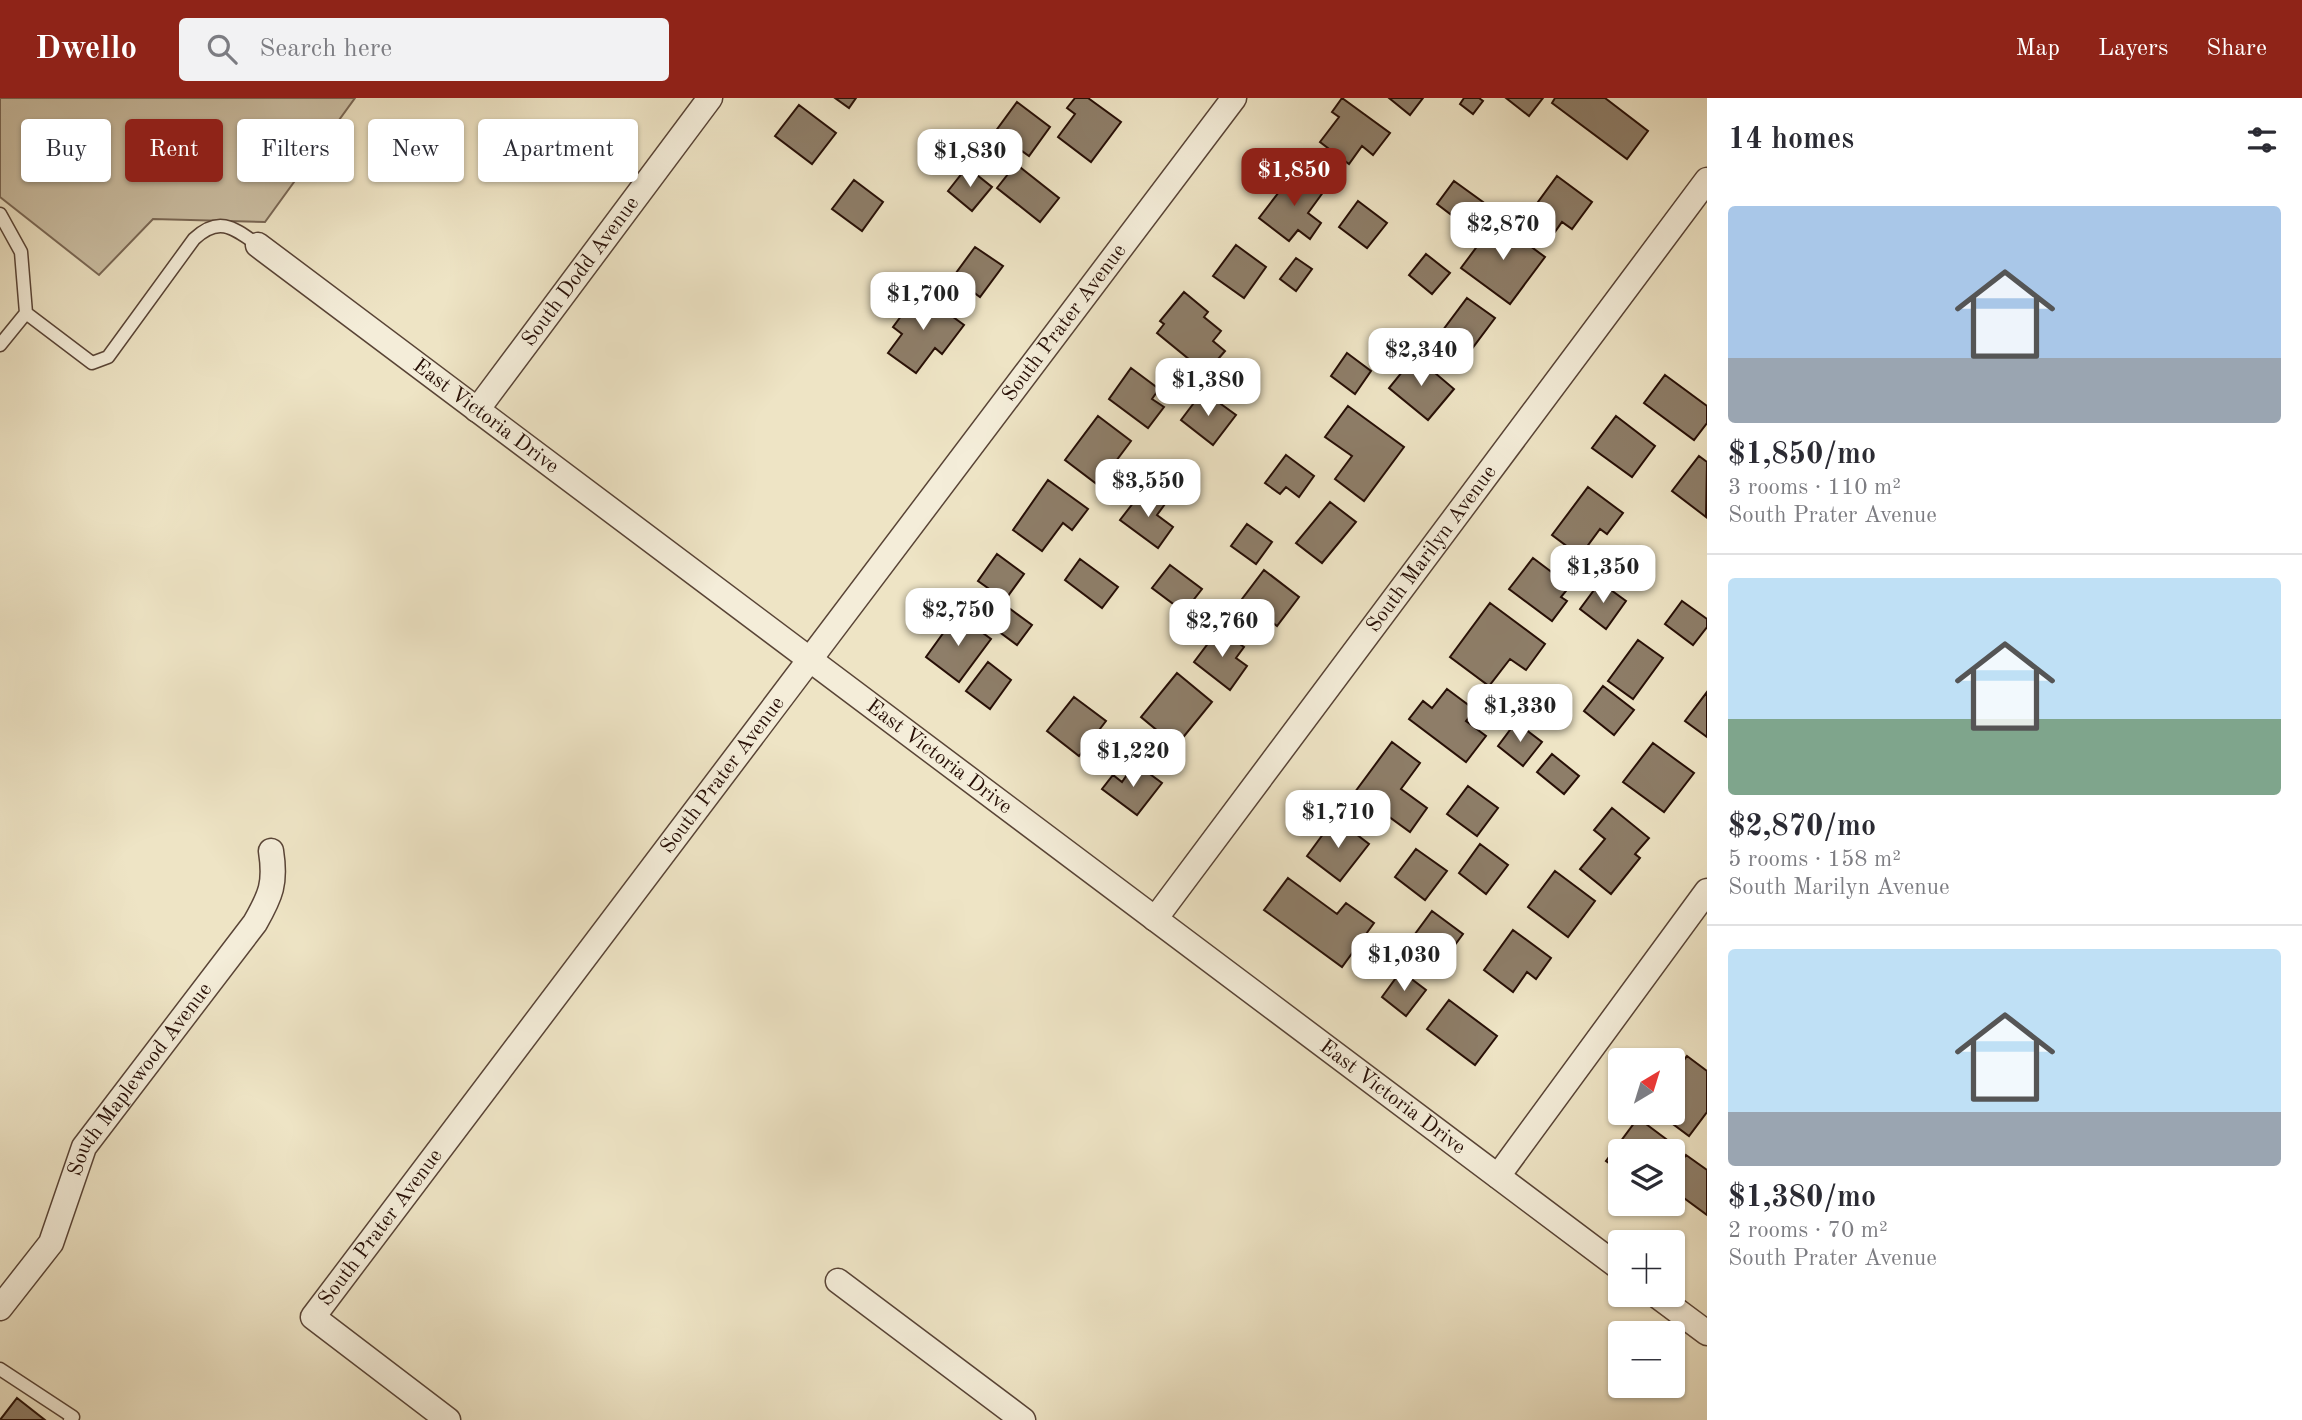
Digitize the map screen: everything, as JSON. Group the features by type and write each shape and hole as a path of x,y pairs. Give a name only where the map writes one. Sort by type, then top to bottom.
{"street":[{"name":"South Dodd Avenue","path":"477,410 710,98"},
{"name":"South Prater Avenue","path":"448,1420 313,1317 1234,98"},
{"name":"South Marilyn Avenue","path":"1155,919 1707,180"},
{"name":"East Victoria Drive","path":"258,245 1608,1259"},
{"name":"South Maplewood Avenue","path":"1,1306 51,1243 84,1147 255,923 267,902 275,876 271,850"},
{"path":"1498,1176 1707,891"},
{"path":"838,1281 1023,1420"},
{"path":"1672,1307 1707,1333"}],"lane":[{"path":"0,214 21,252 26,313 0,345"},
{"path":"26,313 92,363 108,357 203,230 217,225 235,229 258,245"},
{"path":"0,1369 73,1419"}],"shaded area":[{"path":"0,98 355,98 340,119 237,119 237,182 294,182 265,222 153,219 99,275 0,197"}],"building":[{"path":"835,98 856,98 849,108"},
{"path":"1075,98 1088,98 1121,122 1091,162 1058,137 1075,114 1067,108"},
{"path":"1342,98 1390,133 1373,155 1362,146 1349,164 1320,142 1339,117 1332,112"},
{"path":"1389,98 1423,98 1410,115"},
{"path":"1464,98 1479,98 1483,101 1473,114 1460,104"},
{"path":"1506,98 1543,98 1529,116"},
{"path":"1555,98 1605,98 1648,131 1627,159 1552,103"},
{"path":"1017,102 1050,127 1029,156 995,132"},
{"path":"799,105 836,133 812,164 775,136"},
{"path":"1016,164 1059,198 1040,222 997,188"},
{"path":"967,167 992,187 972,211 948,191"},
{"path":"1296,170 1324,191 1308,213 1321,223 1310,239 1298,230 1289,241 1259,218"},
{"path":"1557,176 1592,202 1572,229 1562,222 1552,236 1527,217"},
{"path":"854,180 883,202 862,231 832,209"},
{"path":"1454,181 1483,202 1466,226 1437,204"},
{"path":"1358,201 1387,223 1367,248 1339,227"},
{"path":"1496,221 1545,257 1510,304 1461,268"},
{"path":"1236,245 1266,267 1244,298 1213,276"},
{"path":"975,247 1003,266 980,297 953,277"},
{"path":"1426,254 1450,273 1432,294 1409,275"},
{"path":"1296,258 1312,269 1296,291 1280,279"},
{"path":"919,292 964,325 942,354 935,348 916,373 888,353 902,334 893,327"},
{"path":"1184,292 1208,312 1204,317 1221,331 1213,341 1225,351 1206,373 1157,333 1164,324 1160,321"},
{"path":"1467,298 1495,318 1459,366 1431,346"},
{"path":"1347,353 1371,371 1355,394 1331,376"},
{"path":"1415,356 1454,389 1428,420 1389,388"},
{"path":"1131,368 1159,389 1152,399 1164,407 1148,428 1109,399"},
{"path":"1665,375 1707,406 1707,423 1694,440 1644,403"},
{"path":"1203,391 1236,415 1213,445 1181,420"},
{"path":"1348,406 1404,447 1364,501 1335,479 1352,456 1325,437"},
{"path":"1098,416 1131,441 1098,485 1065,460"},
{"path":"1616,416 1655,446 1632,477 1592,448"},
{"path":"1286,455 1314,476 1299,497 1286,487 1280,494 1265,483"},
{"path":"1699,456 1707,462 1706,517 1672,491"},
{"path":"1048,480 1088,509 1072,530 1063,523 1042,551 1013,530"},
{"path":"1588,487 1623,513 1607,534 1600,529 1580,556 1552,535"},
{"path":"1144,489 1165,504 1157,515 1173,527 1158,548 1120,520"},
{"path":"1330,502 1356,522 1322,563 1296,543"},
{"path":"1247,524 1272,542 1256,564 1231,546"},
{"path":"997,554 1024,574 1005,600 978,581"},
{"path":"1533,558 1570,586 1561,597 1567,601 1552,621 1509,589"},
{"path":"1080,559 1118,587 1102,608 1065,580"},
{"path":"1170,565 1202,589 1184,612 1152,588"},
{"path":"1264,570 1299,597 1277,626 1242,599"},
{"path":"1600,582 1626,601 1606,629 1580,609"},
{"path":"1682,601 1707,619 1707,627 1693,645 1665,624"},
{"path":"1490,603 1545,644 1526,670 1510,659 1489,686 1450,657"},
{"path":"1009,608 1032,625 1017,645 994,628"},
{"path":"957,614 991,639 959,682 926,657"},
{"path":"1219,629 1244,647 1236,658 1247,666 1230,690 1194,662"},
{"path":"1638,640 1663,658 1633,699 1608,681"},
{"path":"988,662 1011,680 990,709 966,691"},
{"path":"1177,673 1212,702 1176,746 1141,717"},
{"path":"1603,686 1634,710 1614,735 1584,711"},
{"path":"1447,689 1475,710 1466,721 1486,736 1466,762 1409,719 1423,701 1432,708"},
{"path":"1707,692 1707,737 1685,721"},
{"path":"1074,697 1106,721 1079,756 1047,731"},
{"path":"1516,722 1542,742 1523,766 1498,746"},
{"path":"1392,742 1420,763 1401,789 1427,808 1410,832 1355,792"},
{"path":"1653,743 1694,773 1664,812 1623,782"},
{"path":"1552,754 1579,776 1564,794 1537,772"},
{"path":"1135,763 1162,783 1137,815 1102,789 1113,775 1122,782"},
{"path":"1468,786 1498,808 1477,836 1447,814"},
{"path":"1612,808 1649,838 1635,854 1640,858 1611,894 1580,869 1605,839 1594,830"},
{"path":"1335,818 1369,844 1340,881 1307,856"},
{"path":"1480,844 1508,865 1486,894 1459,873"},
{"path":"1416,849 1447,871 1425,900 1395,877"},
{"path":"1555,871 1595,901 1568,937 1528,907"},
{"path":"1288,878 1337,914 1346,903 1374,923 1342,967 1264,910"},
{"path":"1432,911 1463,934 1443,961 1412,938"},
{"path":"1513,930 1551,958 1536,979 1527,972 1513,992 1484,970"},
{"path":"1401,971 1426,990 1406,1016 1382,997"},
{"path":"1449,1000 1497,1036 1475,1065 1427,1029"},
{"path":"1687,1056 1707,1071 1707,1112 1689,1136 1674,1125 1685,1125"},
{"path":"1633,1125 1647,1125 1666,1139 1622,1139"},
{"path":"1685,1156 1707,1170 1707,1215 1685,1199"},
{"path":"17,1398 45,1420 0,1420"}]}
